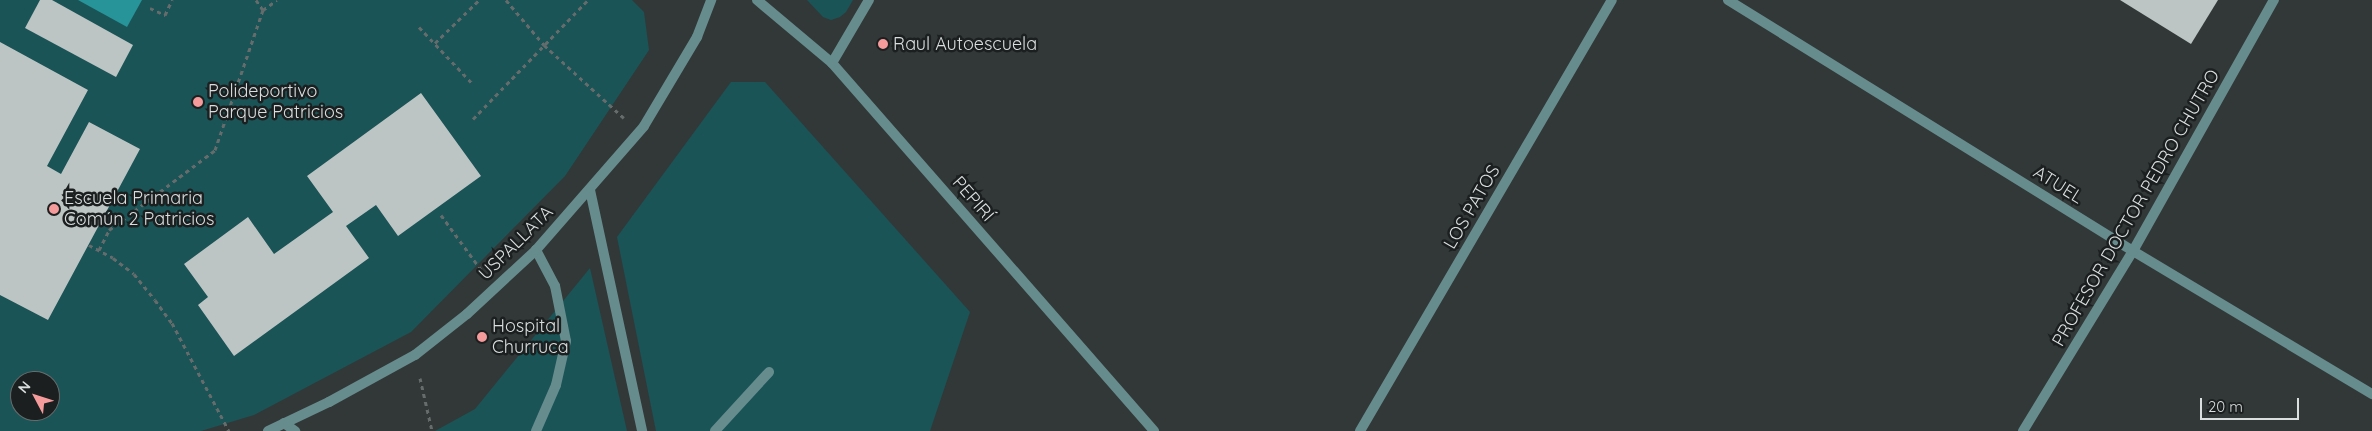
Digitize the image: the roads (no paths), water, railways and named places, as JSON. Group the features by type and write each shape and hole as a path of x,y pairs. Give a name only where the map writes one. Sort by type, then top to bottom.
{"street":[{"name":"USPALLATA","path":"268,431 330,402 415,355 468,314 536,250 639,132 697,37 711,0"},
{"name":"PEPIRÍ","path":"757,0 832,63 1154,431"},
{"path":"832,63 869,0"},
{"name":"LOS PATOS","path":"1360,431 1612,0"},
{"name":"ATUEL","path":"1728,0 2134,251 2372,394"},
{"name":"PROFESOR DOCTOR PEDRO CHUTRO","path":"2023,431 2134,251 2274,0"},
{"path":"590,190 642,431"},
{"path":"536,250 555,286 566,341 556,385 536,431"},
{"path":"714,431 769,372"},
{"path":"284,423 295,431"}],"place":[{"name":"Raul Autoescuela","path":"883,44"},
{"name":"Polideportivo Parque Patricios","path":"198,102"},
{"name":"Escuela Primaria Común 2 Patricios","path":"54,209"},
{"name":"Hospital Churruca","path":"482,337"}]}
